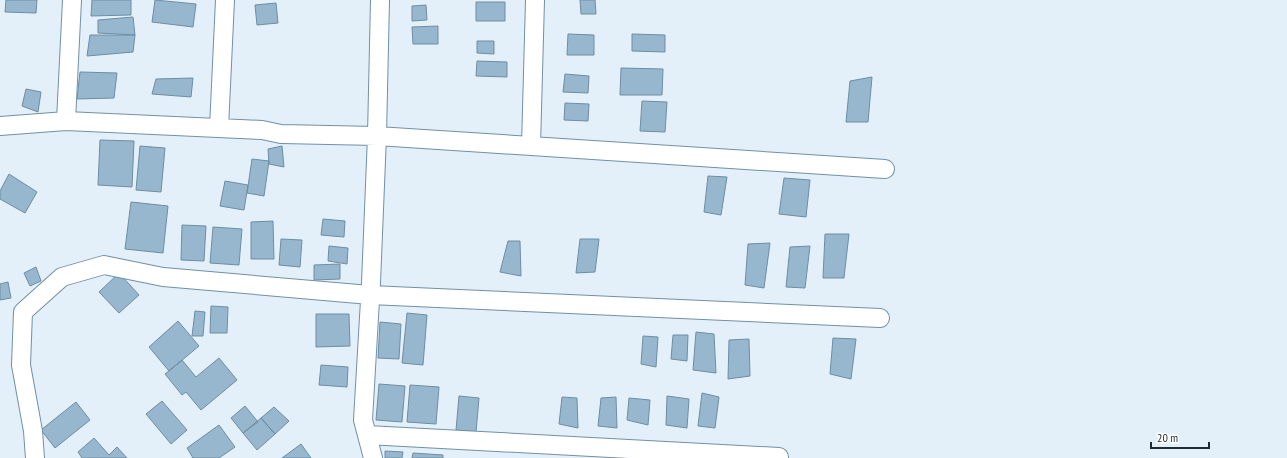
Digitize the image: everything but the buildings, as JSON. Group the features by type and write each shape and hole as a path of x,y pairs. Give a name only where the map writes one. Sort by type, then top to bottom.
{"street":[{"path":"66,121 72,0"},
{"path":"219,128 225,0"},
{"path":"372,458 363,420 377,136 380,0"},
{"path":"531,146 535,0"},
{"path":"0,126 66,121 262,130 281,134 377,136 885,169"},
{"path":"35,458 33,431 21,365 23,312 62,277 104,265 163,277 370,295 880,318"},
{"path":"367,435 779,457"}]}
